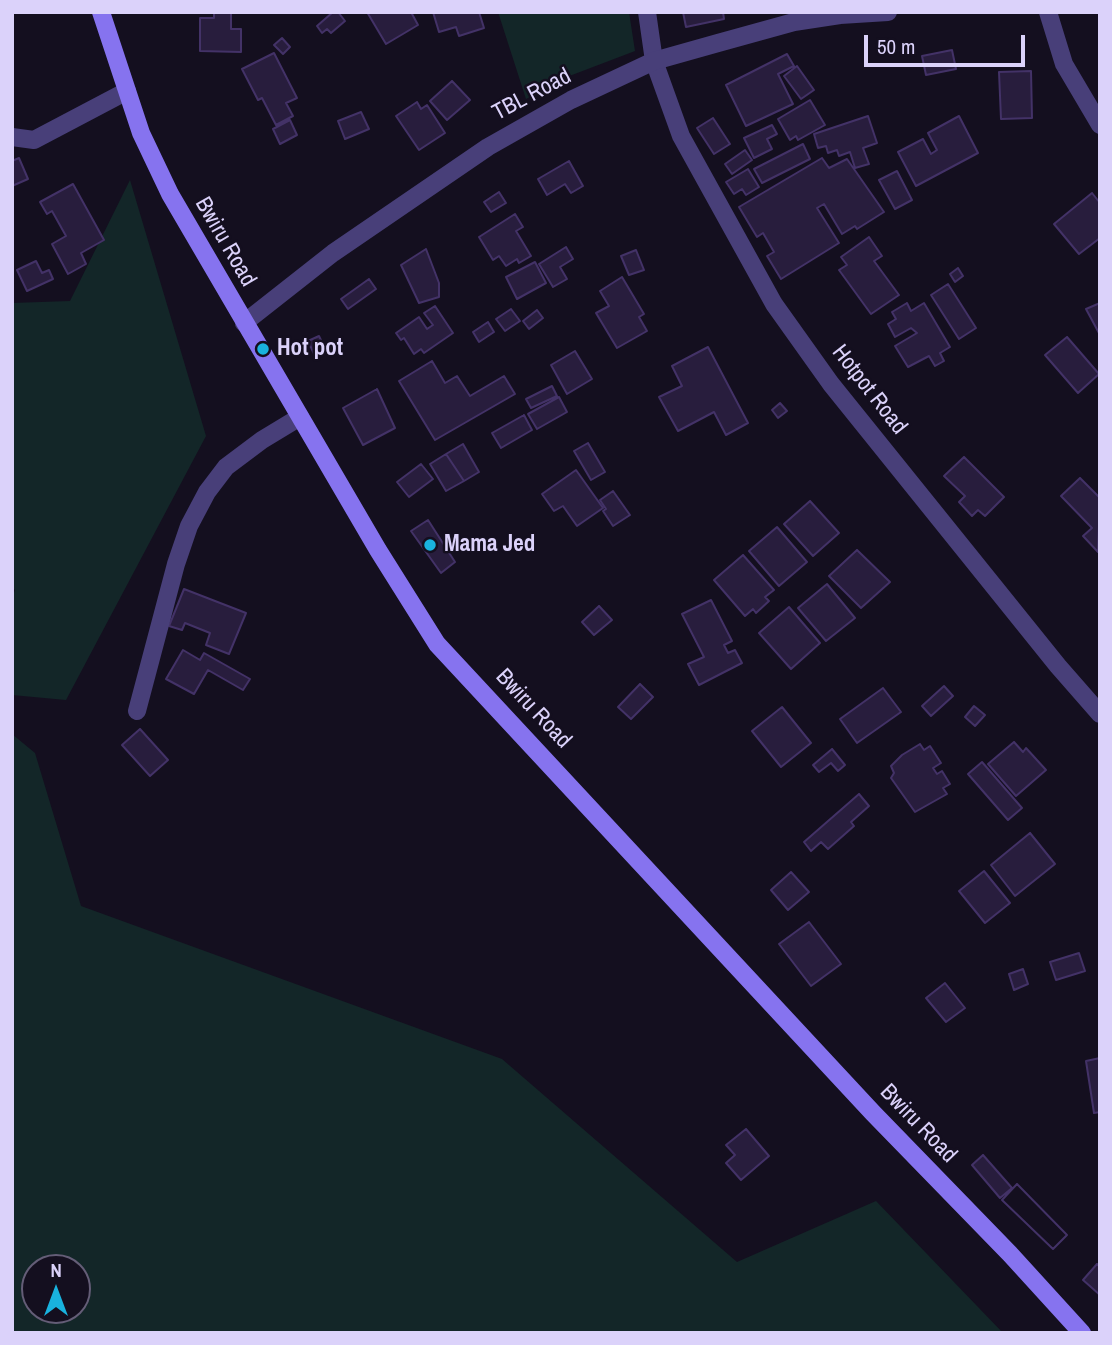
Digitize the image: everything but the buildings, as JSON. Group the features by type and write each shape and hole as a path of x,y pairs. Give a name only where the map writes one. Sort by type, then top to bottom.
{"main road":[{"name":"Bwiru Road","path":"101,12 141,133 170,194 378,550 437,644 864,1104 1010,1254 1082,1333"}],"street":[{"name":"Hotpot Road","path":"647,12 654,61 681,136 775,304 831,384 1058,667 1100,714"},
{"name":"TBL Road","path":"244,323 333,253 488,147 571,100 654,61 794,22 888,12"},
{"path":"1048,12 1063,64 1100,125"},
{"path":"12,137 34,140 127,91"},
{"path":"137,711 176,564 188,526 206,492 226,467 261,440 300,417"}],"green space":[{"path":"498,12 629,12 635,51 572,75 526,99"},
{"path":"130,180 206,436 66,700 12,695 12,598 15,590 12,587 12,303 70,301"},
{"path":"12,734 35,753 81,906 502,1059 737,1262 876,1201 1003,1333 12,1333"}],"place":[{"name":"Hot pot","path":"263,349"},
{"name":"Mama Jed","path":"430,545"}]}
